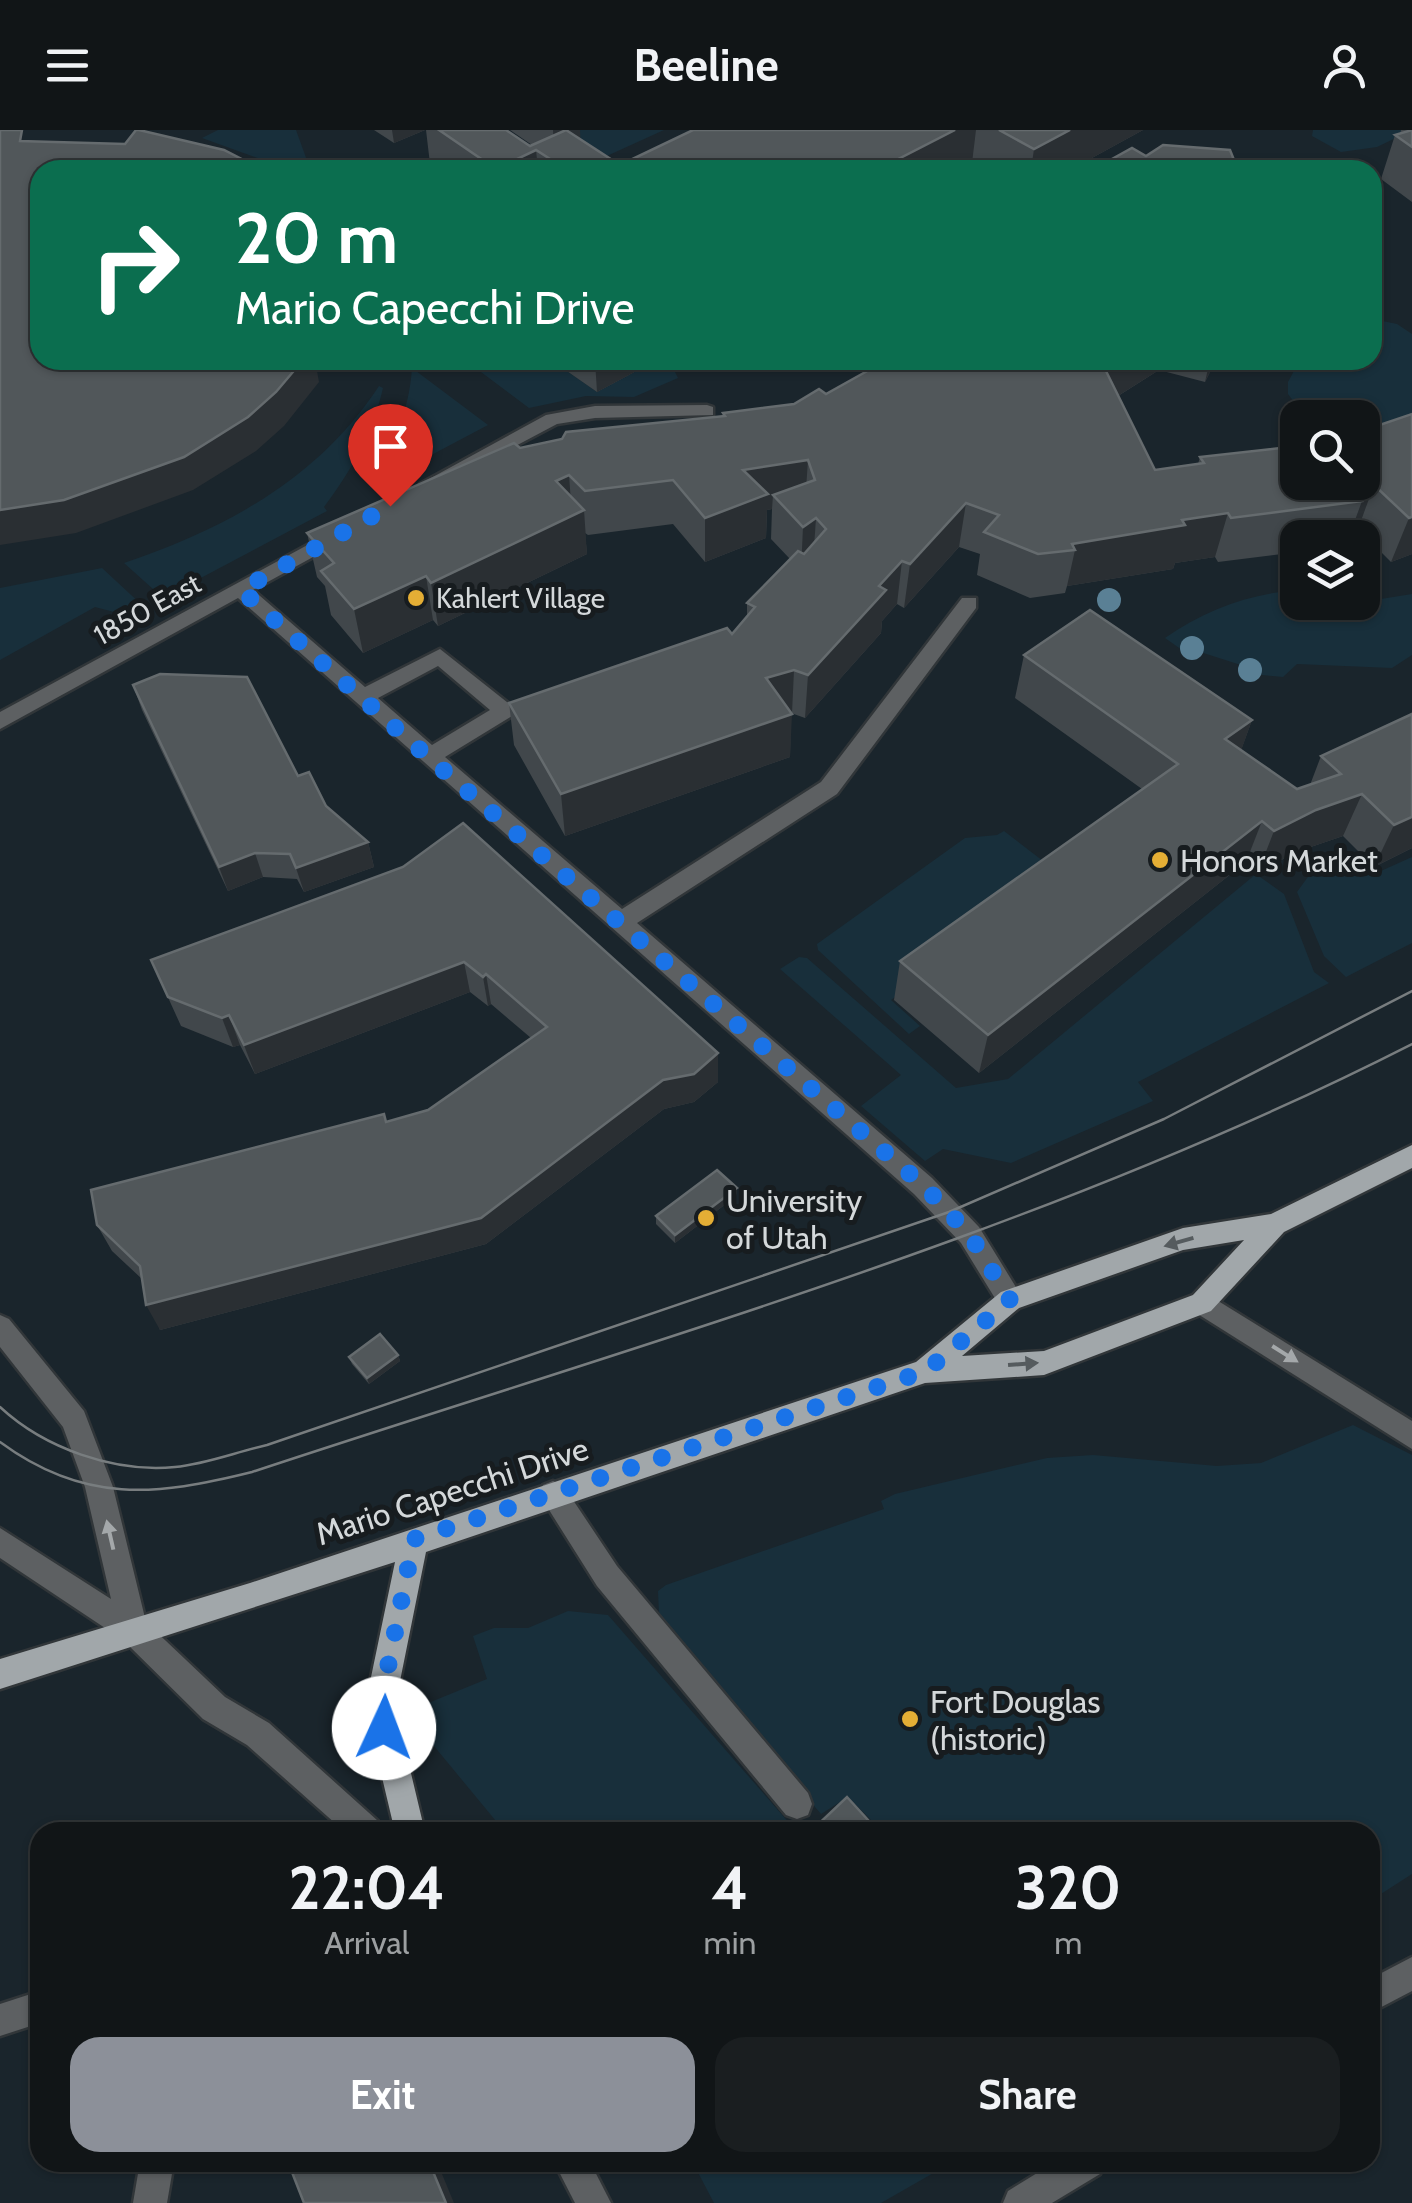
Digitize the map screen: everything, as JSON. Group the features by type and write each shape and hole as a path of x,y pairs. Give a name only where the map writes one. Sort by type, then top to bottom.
{"main road":[{"name":"Mario Capecchi Drive","path":"926,1371 1010,1300 1183,1240 1275,1224 1412,1156"},
{"name":"Mario Capecchi Drive","path":"0,1674 250,1596 926,1371 1044,1363 1202,1303 1275,1224"},
{"path":"408,1822 380,1706 414,1539"}],"street":[{"path":"415,492 552,419 595,412 707,410"},
{"name":"1850 East","path":"0,720 349,529"},
{"path":"241,590 924,1186 970,1235 1010,1300"},
{"path":"620,922 829,788 969,603"},
{"path":"362,698 440,656 505,711 428,757"},
{"path":"1202,1303 1412,1436"},
{"path":"0,1327 74,1420 99,1487 133,1630"},
{"path":"553,1494 607,1576 797,1804"},
{"path":"0,1542 133,1630 214,1708 258,1734 357,1822"},
{"path":"1380,1992 1412,1973"},
{"path":"0,2020 30,2010"},
{"path":"150,2203 156,2172"},
{"path":"577,2172 594,2203"},
{"path":"1020,2203 1071,2172"}],"shaded area":[{"name":"University of Utah","path":"0,130 1412,130 1412,2203 0,2203"},
{"path":"218,130 296,130 307,160 263,160 202,138"},
{"path":"576,130 664,130 598,160 563,160"},
{"path":"1313,130 1412,130 1377,147 1341,152 1312,136"},
{"path":"1382,321 1397,324 1412,334 1412,452 1380,438 1380,400 1293,400 1288,394 1288,382 1295,370 1382,370"},
{"path":"415,370 488,425 369,488 398,430"},
{"path":"478,370 565,370 597,392 638,370 674,370 678,378 634,397 586,396 529,408"},
{"path":"379,386 383,388 379,405 367,436 324,507 327,511 163,598 124,563 199,534 299,474 355,419"},
{"path":"102,568 144,607 129,616 95,607 0,660 0,588"},
{"path":"1280,592 1280,620 1380,620 1380,599 1412,594 1412,655 1392,668 1297,664 1283,677 1242,673 1244,666 1194,650 1192,657 1165,638 1196,619"},
{"path":"1131,797 1149,811 891,1000 920,1026 909,1034 818,950 817,944 965,838 1004,831 1043,861"},
{"path":"1348,853 1372,875 1412,857 1412,943 1346,977 1324,956 1297,892 1313,870"},
{"path":"1256,874 1284,894 1314,972 1329,983 1138,1082 1153,1101 1011,1163 943,1149 925,1161 861,1106 901,1075 780,969 799,957 807,958 956,1088 1008,1079"},
{"path":"1353,1425 1412,1455 1412,1874 1380,1895 1380,1822 873,1822 848,1797 821,1814 674,1641 659,1613 658,1591 666,1585 884,1509 881,1501 895,1494 1047,1458 1093,1455 1217,1466 1261,1463"},
{"path":"568,1611 608,1615 788,1822 497,1822 429,1740 421,1706 487,1679 473,1636 494,1628 528,1628"},
{"path":"698,2172 935,2172 881,2203 714,2203"}],"building":[{"path":"0,130 22,130 20,141 125,144 139,130 224,150 244,160 30,160 30,370 295,370 248,417 184,457 64,500 0,510"},
{"path":"439,130 506,130 530,146 566,130 612,160 552,160 536,150 515,160 483,160"},
{"path":"693,130 955,130 897,160 630,160"},
{"path":"999,130 1070,130 1034,149"},
{"path":"1412,130 1412,147 1395,135"},
{"path":"1163,145 1230,150 1234,160 1110,160 1132,148 1146,156"},
{"name":"Kahlert Village","path":"869,370 1105,370 1155,470 1204,463 1200,457 1280,448 1280,500 1362,501 1231,518 1228,513 1182,520 1185,525 1072,544 1075,550 1038,554 984,532 999,515 966,503 910,564 902,561 879,586 886,590 808,675 794,670 766,678 792,714 561,794 509,703 727,628 732,634 755,607 747,603 798,551 804,554 826,529 816,518 803,527 773,495 815,480 808,460 743,470 768,494 705,518 673,480 585,491 569,475 556,481 584,510 431,583 426,576 354,609 321,571 334,563 307,533 514,443 520,448 562,439 566,432 725,416 723,413 794,404 819,389 826,394"},
{"name":"Kahlert Village","path":"1412,414 1412,517 1380,491 1380,425"},
{"path":"1090,610 1252,720 1225,739 1297,789 1341,774 1321,756 1412,714 1412,817 1394,825 1362,794 1316,810 1274,831 1262,821 988,1035 900,961 1178,764 1024,655"},
{"path":"160,674 247,677 298,776 309,772 326,806 368,842 296,868 290,854 255,853 219,867 133,685"},
{"path":"463,823 718,1053 694,1074 663,1080 481,1218 146,1305 140,1266 97,1225 91,1190 384,1114 386,1122 428,1110 547,1027 486,974 483,977 464,962 244,1045 229,1015 222,1018 168,997 151,960 403,867"},
{"path":"717,1170 737,1188 675,1235 656,1216"},
{"path":"380,1334 398,1355 367,1378 349,1357"},
{"path":"847,1797 870,1822 821,1822"},
{"path":"292,2172 433,2172 446,2203 304,2203"}],"tram line":[{"path":"0,1407 59,1446 128,1466 187,1465 267,1445 949,1212 1164,1119 1412,991"},
{"path":"0,1442 61,1476 122,1489 184,1486 252,1472 694,1329 987,1228 1273,1111 1412,1044"}],"place":[{"name":"Kahlert Village","path":"416,598"},
{"name":"Honors Market","path":"1160,860"},
{"name":"University of Utah","path":"706,1218"},
{"name":"Fort Douglas (historic)","path":"910,1719"}],"route":[{"path":"384,1728 380,1706 414,1539 926,1371 1010,1300 970,1235 924,1186 241,590 390,506"}]}
